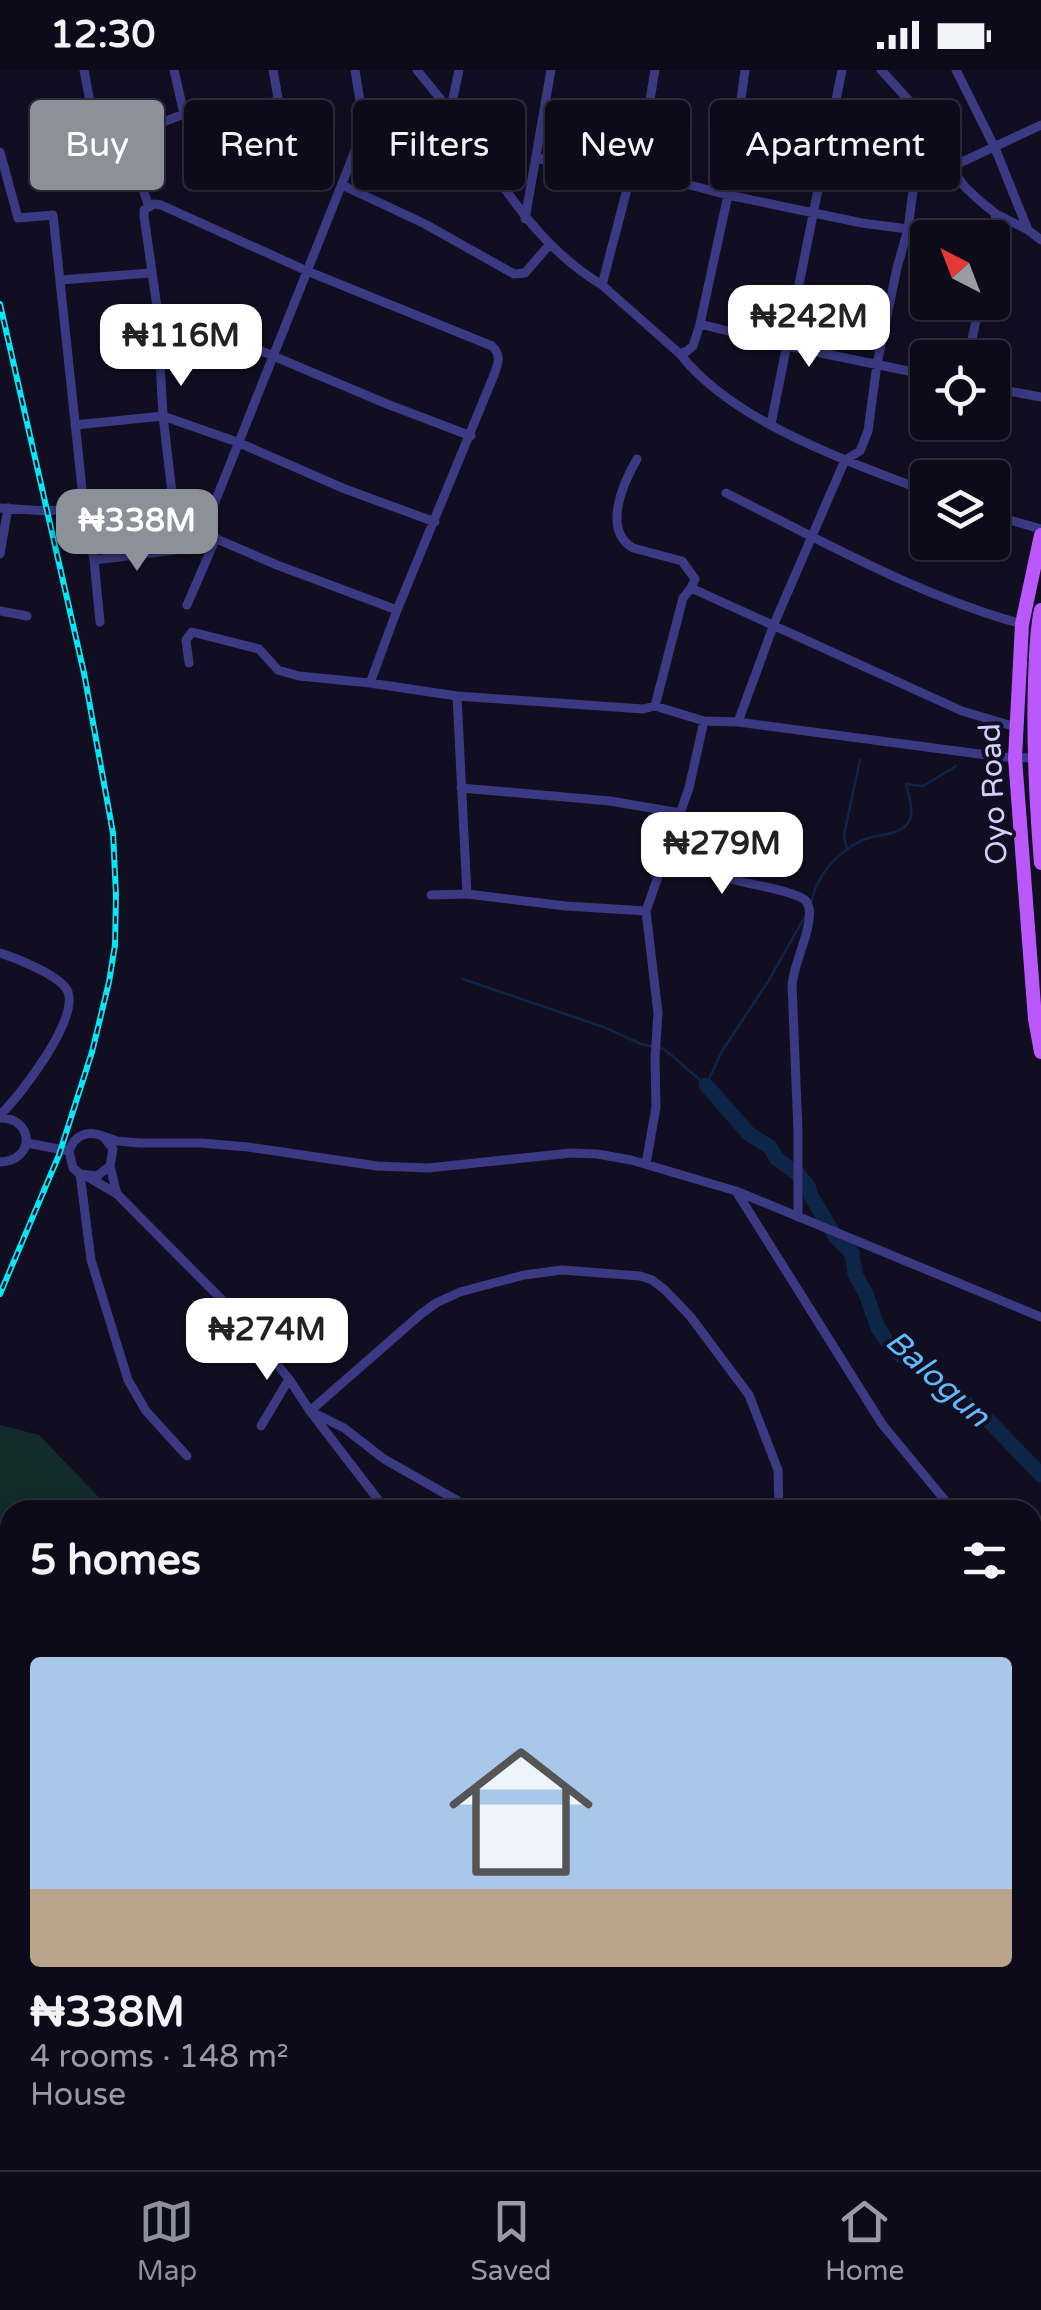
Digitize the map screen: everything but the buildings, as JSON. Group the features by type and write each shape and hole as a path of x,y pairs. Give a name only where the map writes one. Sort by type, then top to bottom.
{"main road":[{"name":"Oyo Road","path":"1041,532 1022,624 1014,758 1041,1052"},
{"name":"Oyo Road","path":"1041,610 1034,758 1041,863"}],"street":[{"path":"84,70 90,100"},
{"path":"164,122 184,114 174,70"},
{"path":"272,70 278,90 276,100"},
{"path":"203,532 363,128 354,70"},
{"path":"417,70 441,100"},
{"path":"453,100 459,70"},
{"path":"525,219 550,70"},
{"path":"650,100 655,70"},
{"path":"680,354 693,346 700,324 728,194 745,70"},
{"path":"771,424 842,70"},
{"path":"881,70 908,100"},
{"path":"956,70 996,148 1028,230"},
{"path":"960,163 1041,125"},
{"path":"0,152 18,218 53,215 100,622"},
{"path":"536,158 545,160"},
{"path":"960,180 996,214 1041,240"},
{"path":"690,184 862,223 908,229"},
{"path":"342,185 425,224 514,274 525,273 550,245"},
{"path":"143,190 149,207"},
{"path":"505,190 550,245 680,354 714,388 771,424 845,460 910,485"},
{"path":"602,286 627,190"},
{"path":"738,722 774,624 845,460 860,451 868,431 877,364 913,190"},
{"path":"94,560 176,550 157,307 144,216 144,210 154,204 165,206 307,271 496,349 500,360 370,683"},
{"path":"995,220 996,214"},
{"path":"61,280 150,273"},
{"path":"157,307 471,436"},
{"path":"700,324 910,371"},
{"path":"1010,391 1041,396"},
{"path":"75,425 163,416 238,442 345,489 435,522"},
{"path":"637,459 616,520 620,536 633,548 682,561 695,579 684,598 656,706"},
{"path":"726,493 966,608 1022,624"},
{"path":"0,554 4,508 47,511 84,507"},
{"path":"175,521 397,610"},
{"path":"1010,521 1041,532"},
{"path":"187,605 216,538"},
{"path":"691,588 962,711 1016,728"},
{"path":"0,611 27,616"},
{"path":"189,663 186,640 192,632 259,649 278,670 300,676 457,696 643,709 656,706 704,721 1034,758"},
{"path":"457,696 467,894"},
{"path":"646,1164 656,1107 658,1013 646,911 690,788 704,721"},
{"path":"462,788 610,801 680,813"},
{"path":"667,849 701,868 788,892 804,899 809,911 792,985 798,1217"},
{"path":"431,895 467,894 646,911"},
{"path":"0,953 36,968 62,985 68,996 68,1008 35,1076 0,1116"},
{"path":"18,1098 18,1122"},
{"path":"0,1116 18,1122 25,1131 26,1143 18,1158 0,1162"},
{"path":"378,1500 289,1379 235,1314 117,1194 73,1168 69,1151 78,1137 86,1133 140,1144 248,1147 377,1166 428,1168 570,1153 597,1154 736,1191 1041,1318"},
{"path":"103,1136 113,1149 117,1194"},
{"path":"26,1143 69,1151"},
{"path":"84,1175 104,1172 140,1144"},
{"path":"84,1175 91,1260 118,1354 146,1411 187,1456"},
{"path":"736,1191 882,1424 945,1500"},
{"path":"310,1411 421,1314 460,1292 524,1275 562,1270 640,1276 665,1290 690,1316 749,1395 778,1470 780,1500"},
{"path":"261,1426 289,1379"},
{"path":"310,1411 458,1500"}],"green space":[{"path":"0,1425 39,1435 101,1500 0,1500"}],"waterway":[{"path":"847,850 844,835 860,760"},
{"path":"810,906 822,875 841,854 864,840 905,827 911,809 906,784 923,786 956,766"},
{"path":"463,979 664,1049 706,1085 722,1051 807,913"},
{"name":"Balogun","path":"706,1085 749,1134 770,1147 777,1159 808,1186 835,1236 852,1253 855,1274 887,1341 989,1421 1041,1475"}],"railway":[{"path":"0,304 84,673 113,833 116,895 115,945 92,1052 59,1155 0,1294"}]}
